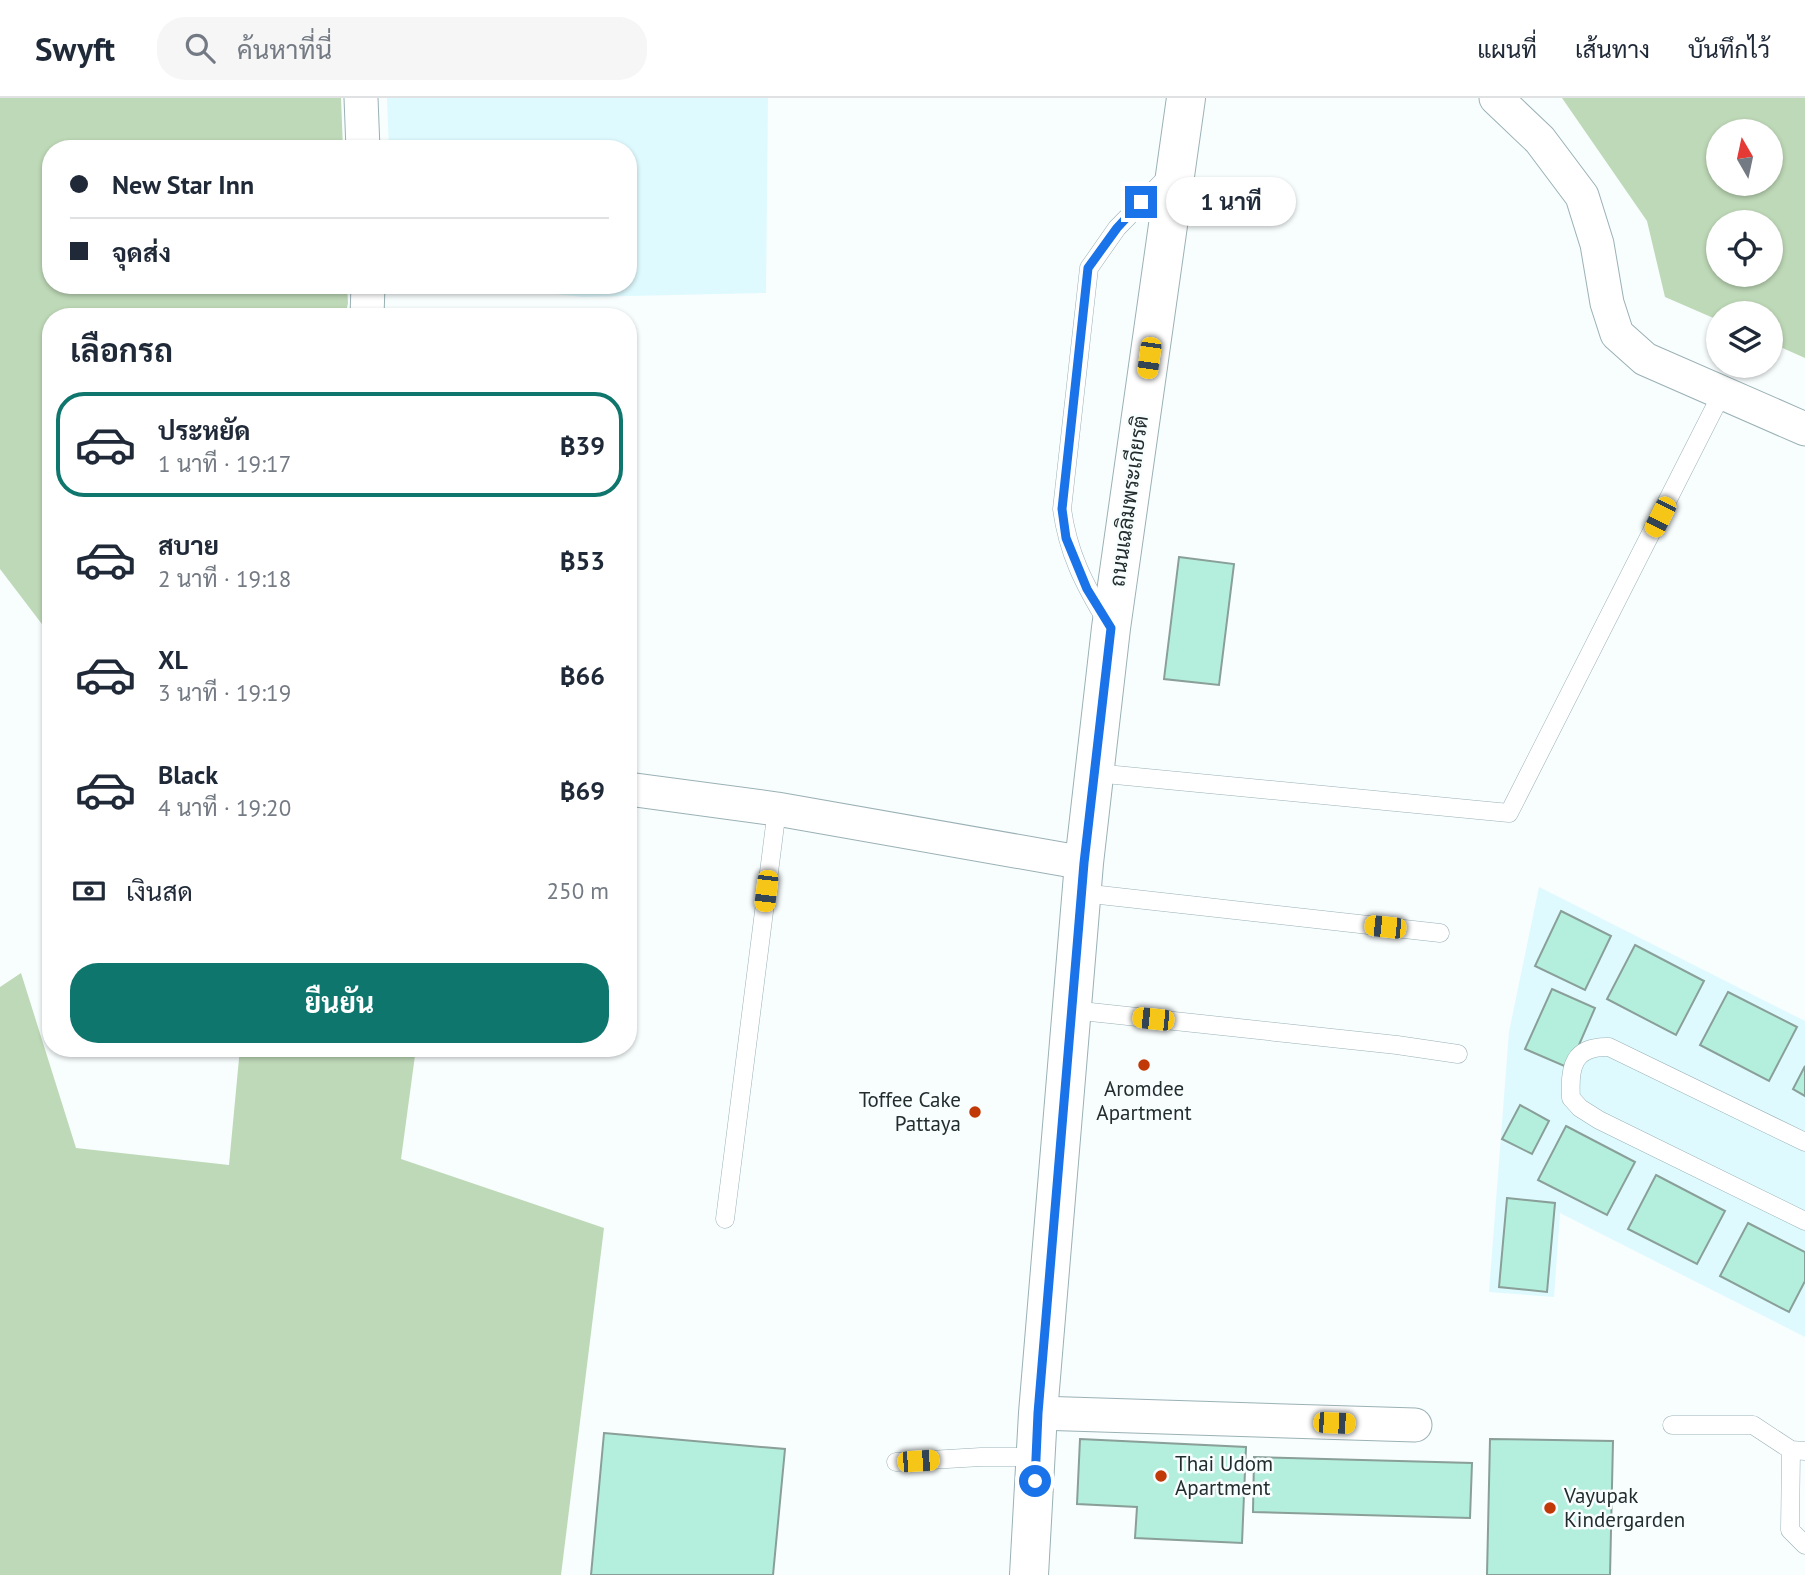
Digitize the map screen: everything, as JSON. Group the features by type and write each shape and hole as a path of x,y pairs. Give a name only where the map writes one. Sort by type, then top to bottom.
{"street":[{"path":"361,98 363,140"},
{"name":"ถนนเฉลิมพระเกียรติ","path":"1029,1575 1038,1413 1083,878 1111,628 1186,98"},
{"path":"1496,98 1540,140 1582,197 1597,244 1607,303 1617,334 1644,359 1805,429"},
{"path":"637,790 777,809 1083,878"},
{"path":"1038,1413 1415,1425"}],"lane":[{"path":"1111,628 1087,589 1071,551 1066,538 1062,509 1088,268 1117,228 1175,169"},
{"path":"1095,773 1509,813 1722,393"},
{"path":"725,1219 777,809"},
{"path":"1083,878 1440,933"},
{"path":"1072,1010 1458,1054"},
{"path":"1805,1142 1609,1047 1592,1047 1580,1053 1570,1078 1571,1098 1580,1108 1599,1120 1805,1221"},
{"path":"1672,1425 1753,1425 1798,1450 1790,1530 1805,1545"},
{"path":"896,1462 1037,1457"}],"shaded area":[{"path":"387,98 768,98 766,293 583,297 555,294 637,294 637,140 389,140"},
{"path":"1539,887 1805,1021 1805,1337 1560,1213 1554,1297 1489,1292 1509,1032"}],"green space":[{"path":"0,98 341,98 343,140 42,140 42,294 348,294 348,303 347,308 42,308 42,624 0,569"},
{"path":"1562,98 1805,98 1805,358 1783,348 1783,301 1706,301 1706,315 1665,297 1647,221"},
{"path":"21,973 42,1040 42,1057 47,1057 76,1148 229,1165 239,1057 415,1057 401,1159 604,1228 561,1575 0,1575 0,987"}],"building":[{"path":"1179,557 1234,564 1219,685 1164,679"},
{"path":"1561,911 1611,936 1585,990 1535,966"},
{"path":"1635,945 1704,981 1676,1035 1607,999"},
{"path":"1552,989 1595,1008 1569,1068 1525,1049"},
{"path":"1728,992 1797,1027 1769,1081 1700,1045"},
{"path":"1805,1066 1805,1096 1793,1089"},
{"path":"1520,1105 1549,1121 1532,1154 1502,1139"},
{"path":"1566,1126 1635,1162 1607,1215 1538,1180"},
{"path":"1656,1175 1725,1211 1697,1264 1628,1229"},
{"path":"1507,1198 1555,1203 1547,1292 1499,1287"},
{"path":"1748,1223 1805,1252 1805,1281 1789,1312 1720,1276"},
{"path":"604,1433 785,1449 773,1575 591,1575"},
{"name":"Thai Udom Apartment","path":"1080,1439 1246,1447 1242,1543 1135,1538 1137,1507 1077,1504"},
{"name":"Vayupak Kindergarden","path":"1490,1439 1613,1441 1610,1575 1487,1575"},
{"path":"1254,1457 1472,1463 1470,1518 1253,1512"}],"place":[{"name":"Aromdee Apartment","path":"1144,1065"},
{"name":"Toffee Cake Pattaya","path":"975,1112"},
{"name":"Thai Udom Apartment","path":"1161,1476"},
{"name":"Vayupak Kindergarden","path":"1550,1508"}],"route":[{"path":"1035,1481 1038,1413 1084,863 1111,628 1087,589 1066,538 1062,509 1088,268 1117,228 1141,202"}]}
